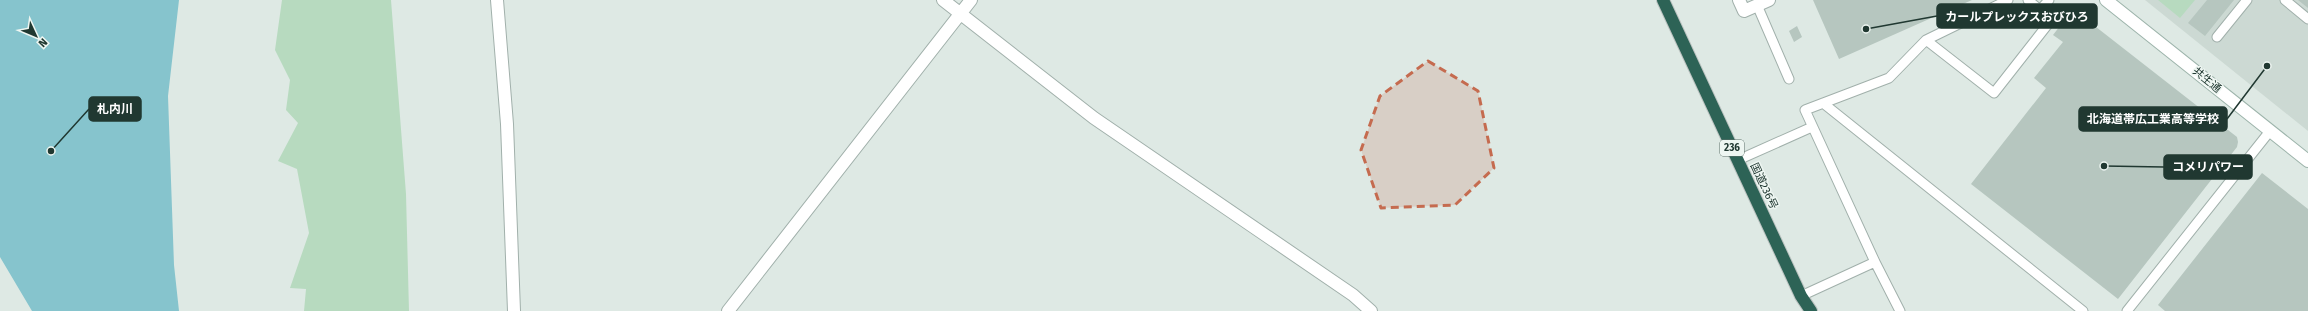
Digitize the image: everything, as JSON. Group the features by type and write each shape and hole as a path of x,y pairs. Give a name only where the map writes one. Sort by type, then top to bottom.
{"highway":[{"name":"国道236号","path":"1664,0 1801,296 1811,311"},
{"name":"国道236号","path":"1801,296 1805,311"}],"street":[{"path":"497,0 507,124 514,311"},
{"path":"943,0 1094,118 1353,295 1371,311"},
{"path":"728,311 971,0"},
{"path":"1739,0 1744,11 1769,0"},
{"name":"共生通","path":"2106,0 2308,161"}],"lane":[{"path":"1900,311 1875,262 1805,110 1889,78 1926,40 2008,0"},
{"path":"1926,40 1994,93 2052,19 2028,0"},
{"path":"2040,10 2049,0"},
{"path":"2217,37 2247,0"},
{"path":"2285,0 2308,19"},
{"path":"1757,6 1789,79"},
{"path":"1823,103 2080,310"},
{"path":"1738,160 1812,127"},
{"path":"2127,311 2270,131"},
{"path":"1801,296 1875,262"}],"highlighted area":[{"path":"1428,61 1478,91 1494,168 1455,205 1381,208 1361,150 1380,96"}],"shaded area":[{"path":"2145,0 2308,0 2308,131"}],"green space":[{"path":"282,0 391,0 406,194 409,311 304,311 306,289 290,288 309,233 297,169 278,161 298,123 286,110 290,80 275,50"},
{"path":"2158,0 2195,0 2180,18"}],"water":[{"path":"0,0 179,0 168,96 174,265 179,311 32,311 0,257"}],"building":[{"path":"1813,0 1972,0 1839,59"},
{"path":"2207,0 2234,0 2205,36 2188,23"},
{"path":"2298,0 2308,0 2308,8"},
{"path":"2073,9 2237,137 2238,142 2237,147 2118,299 1971,184 2046,88 2034,78 2063,42 2053,35"},
{"path":"1797,26 1802,37 1794,42 1789,31"},
{"path":"2262,173 2308,209 2308,311 2165,311 2158,305"}],"place":[{"name":"カールプレックスおびひろ","path":"1866,29"},
{"name":"北海道帯広工業高等学校","path":"2267,66"},
{"name":"札内川","path":"51,151"},
{"name":"コメリパワー","path":"2104,166"}]}
